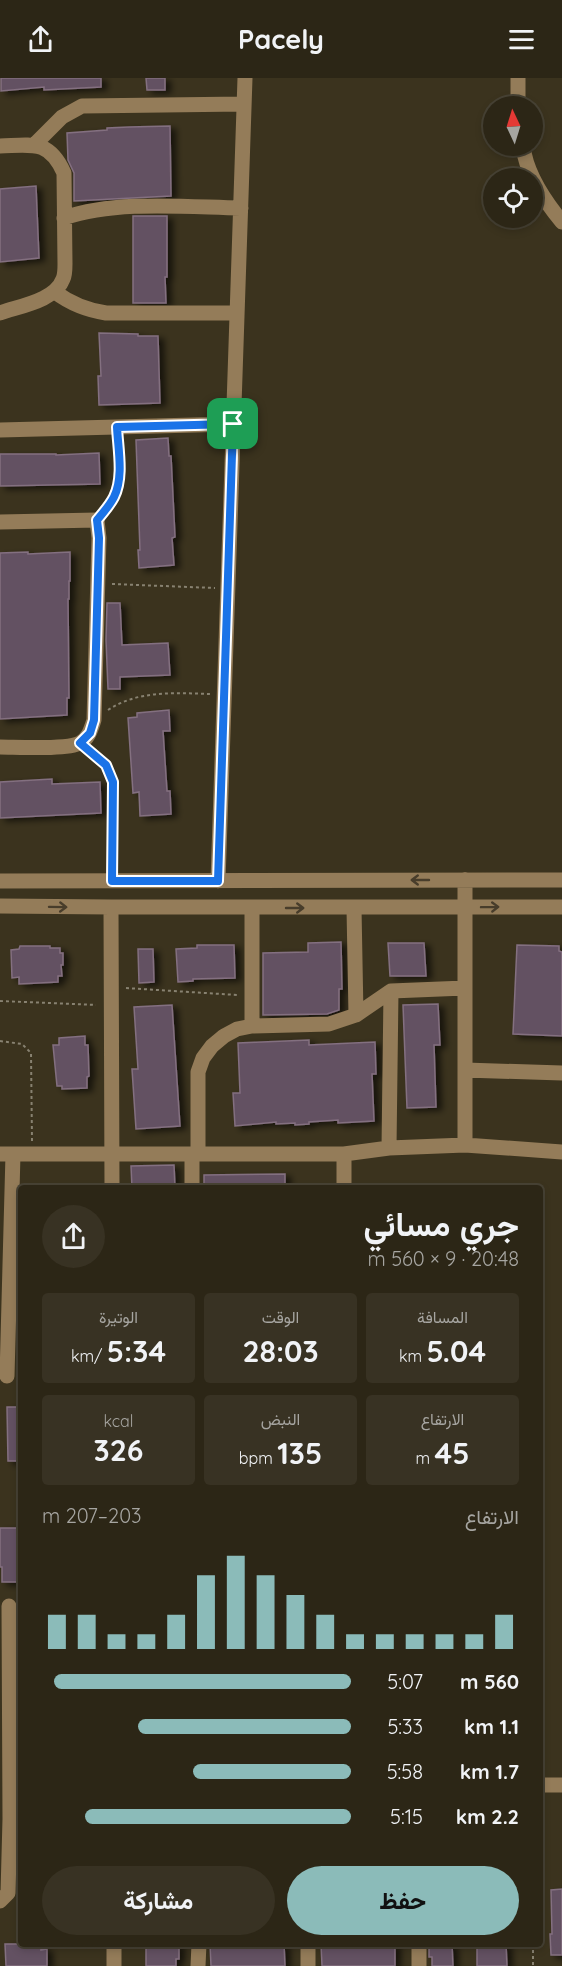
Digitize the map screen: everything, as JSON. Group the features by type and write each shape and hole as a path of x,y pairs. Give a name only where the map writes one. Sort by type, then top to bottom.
{"street":[{"path":"218,881 245,78"},
{"path":"518,78 518,96"},
{"path":"34,145 62,117 82,106 244,104"},
{"path":"0,146 34,145 47,150 58,159 64,172 63,279 55,292 0,313"},
{"path":"525,156 542,197 562,222"},
{"path":"64,218 81,212 116,207 241,208"},
{"path":"55,292 70,303 88,310 106,313 237,313"},
{"path":"0,430 233,424"},
{"path":"0,522 97,520 99,538 94,720 90,733 80,743 66,746 0,747"},
{"path":"465,880 465,1145"},
{"path":"0,881 562,880"},
{"path":"0,906 562,907"},
{"path":"111,907 112,1185"},
{"path":"252,908 252,1026"},
{"path":"354,908 356,1014"},
{"path":"192,1185 198,1072 203,1058 224,1036 237,1029 252,1026 329,1024 368,1008 391,992 465,988"},
{"path":"389,1148 391,992"},
{"path":"465,1070 562,1073"},
{"path":"9,1376 5,1242 6,1154 344,1154 389,1148 465,1145 562,1152"},
{"path":"344,1154 344,1185"},
{"path":"0,1901 8,1893 10,1605"},
{"path":"543,1785 562,1785"},
{"path":"114,1947 114,1966"},
{"path":"198,1966 199,1947"},
{"path":"308,1947 308,1966"},
{"path":"418,1947 419,1966"}],"path":[{"path":"97,520 109,506 118,488 117,427"},
{"path":"98,583 228,589"},
{"path":"94,720 114,706 137,697 162,693 225,694"},
{"path":"80,743 106,765 113,782 112,881"},
{"path":"111,987 252,996"},
{"path":"0,1001 111,1005"},
{"path":"0,1041 22,1044 31,1053 32,1154"},
{"path":"533,1947 533,1966"}],"building":[{"path":"1,78 101,78 101,87 44,90 44,87 1,91"},
{"path":"146,78 165,78 165,90 147,90"},
{"path":"170,126 171,196 74,201 74,173 68,160 67,133 107,130 107,128"},
{"path":"36,186 39,258 0,262 0,189"},
{"path":"133,216 167,216 166,303 133,303"},
{"path":"99,333 158,336 160,403 99,405 98,376 101,376"},
{"path":"168,438 175,537 172,538 174,565 139,568 136,440"},
{"path":"99,453 100,484 0,486 0,454"},
{"path":"28,552 28,554 70,552 67,715 0,719 0,553"},
{"path":"107,603 120,603 122,645 168,643 170,675 120,677 120,689 108,689"},
{"path":"169,710 170,731 163,731 171,814 140,816 139,792 133,793 128,718 137,717 137,713"},
{"path":"52,779 52,784 100,782 101,813 0,818 0,782"},
{"path":"341,942 342,989 339,989 339,1010 327,1014 263,1015 263,953 308,952 308,943"},
{"path":"388,943 424,943 426,976 390,976"},
{"path":"197,945 234,945 235,978 193,979 193,981 178,982 176,949 197,948"},
{"path":"517,945 559,946 559,951 562,952 562,1036 513,1034"},
{"path":"20,946 60,948 60,953 63,953 63,965 61,965 62,976 58,976 58,982 19,984 19,977 12,978 11,950 19,949"},
{"path":"138,949 153,949 154,982 139,983"},
{"path":"438,1004 440,1045 434,1045 436,1107 407,1108 403,1005"},
{"path":"172,1005 180,1126 136,1129 132,1069 138,1069 134,1007"},
{"path":"85,1036 85,1045 88,1045 87,1088 62,1089 62,1086 57,1086 53,1045 59,1045 59,1038"},
{"path":"309,1040 309,1045 375,1042 376,1074 372,1074 374,1121 338,1123 338,1120 295,1125 295,1123 276,1124 276,1122 235,1126 233,1093 240,1093 238,1043"},
{"path":"174,1165 175,1185 132,1185 131,1166"},
{"path":"285,1174 285,1185 204,1185 204,1175"},
{"path":"7,1407 18,1407 18,1461 8,1461"},
{"path":"0,1528 18,1528 18,1582 2,1582 2,1567 0,1567"},
{"path":"562,1889 562,1955 551,1955 551,1890"},
{"path":"5,1944 47,1949 47,1966 6,1966"},
{"path":"146,1947 179,1947 179,1959 176,1959 176,1966 146,1966"},
{"path":"210,1947 284,1947 285,1966 211,1966"},
{"path":"321,1947 395,1947 395,1966 322,1966"},
{"path":"429,1947 452,1947 453,1966 432,1966 432,1957 429,1957"},
{"path":"477,1947 506,1947 507,1966 477,1966"}],"route":[{"path":"233,424 218,881 112,881 114,791 111,773 106,765 80,743 90,733 94,720 99,538 97,520 109,506 118,488 117,427 233,424"}]}
